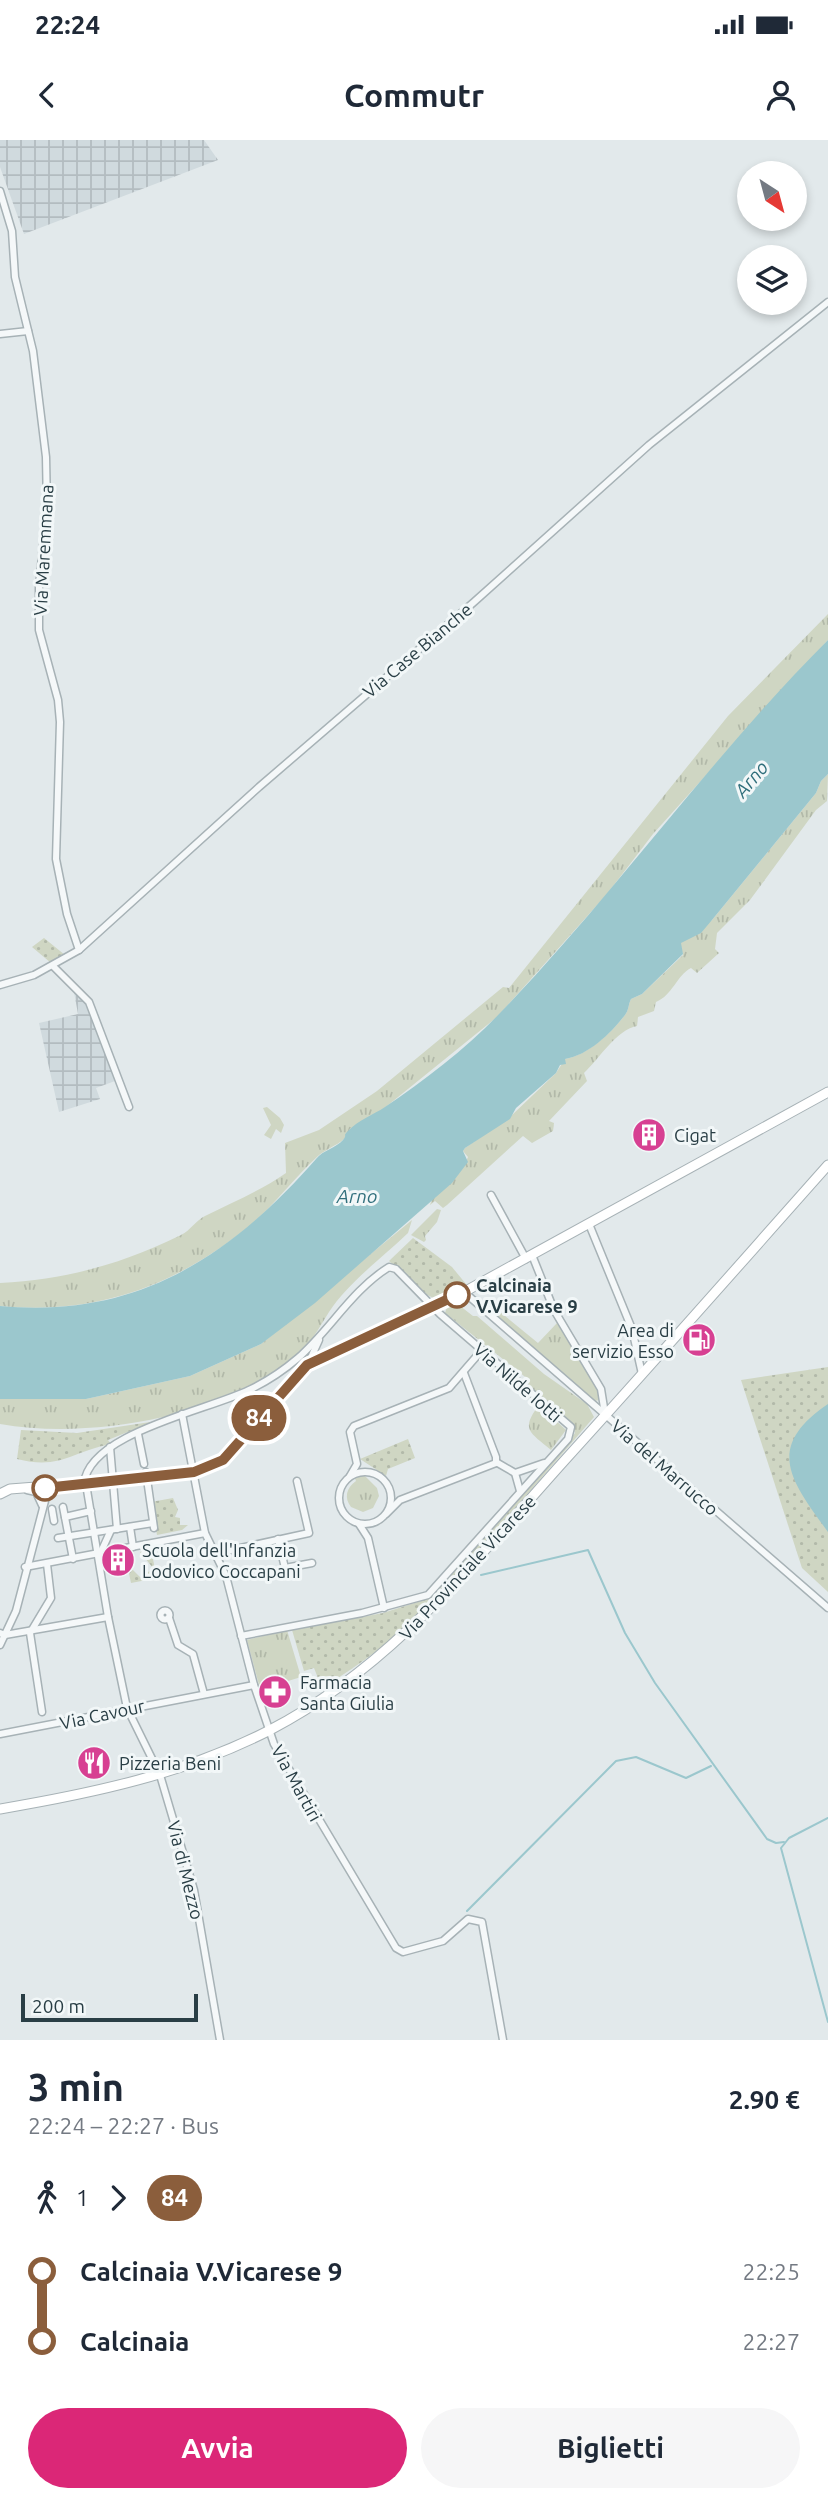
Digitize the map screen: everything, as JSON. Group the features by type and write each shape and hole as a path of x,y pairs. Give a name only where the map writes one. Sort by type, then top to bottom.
{"main road":[{"path":"0,1494 18,1488 114,1481 146,1475 194,1472 213,1467 229,1455 307,1365 464,1292 828,1092"},
{"name":"Via Provinciale Vicarese","path":"0,1809 97,1792 160,1775 270,1730 339,1687 410,1630 456,1584 828,1165"}],"street":[{"name":"Via Maremmana","path":"0,191 12,231 15,277 28,331 47,469 39,630 58,700 60,722 56,859 67,914 79,950"},
{"name":"Via Case Bianche","path":"0,985 53,966 79,950 259,787 474,603 649,445 828,302"},
{"path":"0,334 28,331"},
{"path":"53,966 89,1002 129,1107"},
{"path":"491,1195 529,1257"},
{"path":"589,1224 632,1329 642,1374"},
{"name":"Via del Marrucco","path":"529,1257 554,1310 601,1389 606,1416 828,1608"},
{"name":"Via Nilde Iotti","path":"241,1636 384,1608 428,1595 570,1436 570,1427 433,1307 396,1269 389,1267 322,1332"},
{"path":"464,1292 606,1416"},
{"path":"307,1365 322,1332"},
{"path":"85,1484 96,1456 110,1447 182,1414 261,1383 298,1358 322,1332"},
{"path":"350,1476 367,1471 384,1479 391,1497 383,1516 369,1524 357,1523 346,1517 339,1502 341,1487 357,1464 351,1432 354,1426 449,1388 482,1350"},
{"path":"464,1373 496,1462 515,1473 520,1491"},
{"path":"25,1567 205,1533 182,1414"},
{"path":"138,1434 144,1464"},
{"path":"98,1555 114,1529 114,1481 110,1447"},
{"path":"368,1538 370,1529 400,1500 496,1462"},
{"path":"515,1473 548,1462"},
{"path":"146,1475 158,1542"},
{"path":"217,1553 309,1533 297,1480"},
{"name":"Via di Mezzo","path":"85,1484 127,1708 160,1775 194,1890 220,2040"},
{"path":"0,1645 2,1634 16,1611 25,1567 46,1497 56,1487"},
{"path":"18,1488 36,1492 43,1507"},
{"path":"63,1507 73,1559"},
{"path":"52,1509 54,1521"},
{"path":"65,1517 90,1511"},
{"path":"357,1523 368,1538 384,1608"},
{"path":"58,1538 130,1527 154,1527"},
{"path":"130,1527 133,1547"},
{"name":"Via Martiri","path":"205,1533 226,1576 254,1685 277,1751 306,1801 398,1950 406,1951 446,1940 471,1918 480,1920 486,1936 503,2040"},
{"path":"278,1539 285,1568 312,1563"},
{"path":"42,1713 30,1633 51,1598 47,1564"},
{"path":"2,1634 108,1617"},
{"path":"169,1618 178,1646 193,1653 204,1694"},
{"name":"Via Cavour","path":"0,1734 254,1685"}],"shaded area":[{"path":"0,140 204,140 218,160 24,234 0,167"},
{"path":"74,992 88,1005 115,1081 96,1088 100,1099 59,1112 39,1023 78,1014"}],"green space":[{"path":"828,614 828,640 653,834 607,894 497,1017 382,1110 350,1129 344,1139 318,1156 247,1228 191,1266 131,1292 68,1306 0,1306 0,1283 71,1274 136,1255 181,1235 198,1220 286,1173 285,1143 319,1130 377,1091 503,987 509,988 728,716"},
{"path":"828,774 827,801 816,810 750,900 717,933 715,949 719,953 697,973 691,968 686,971 667,995 656,1002 654,1011 638,1017 637,1026 622,1033 609,1045 584,1073 587,1081 549,1121 554,1123 553,1131 532,1143 523,1136 443,1208 435,1201 430,1205 464,1165 468,1157 463,1151 465,1148 511,1116 556,1073 565,1059 582,1053 606,1036 626,1013 631,999 642,994 683,955 680,943 712,920 816,793 821,781"},
{"path":"44,938 65,955 51,963 32,947"},
{"path":"267,1107 284,1125 281,1133 276,1129 271,1139 264,1135 271,1125 263,1108"},
{"path":"437,1209 441,1210 437,1222 425,1236 424,1242 411,1235"},
{"path":"412,1220 408,1233 346,1291 300,1353 264,1378 230,1395 193,1409 114,1426 74,1429 0,1424 0,1399 86,1399 190,1376 261,1344"},
{"path":"413,1238 452,1267 466,1284 435,1299 420,1291 389,1261"},
{"path":"455,1302 473,1316 477,1316 544,1374 587,1404 594,1417 433,1603 430,1598 575,1433 570,1421 527,1384 529,1380 445,1313 448,1304"},
{"path":"499,1311 538,1343 557,1323 599,1390 600,1400 594,1401 493,1316"},
{"path":"828,1367 828,1592 802,1568 741,1380"},
{"path":"539,1405 566,1430 551,1450 530,1430 530,1420"},
{"path":"157,1421 138,1431 135,1429 108,1440 111,1444 65,1459 32,1462 17,1459 21,1430 77,1433"},
{"path":"408,1439 415,1458 388,1469 386,1476 360,1459"},
{"path":"362,1473 377,1488 379,1496 373,1508 363,1512 351,1507 347,1497 348,1490 356,1481 354,1476"},
{"path":"173,1498 178,1510 175,1517 180,1518 180,1525 188,1525 182,1530 157,1535 151,1502"},
{"path":"151,1550 157,1578 131,1583 127,1564 141,1578 153,1568 140,1552"},
{"path":"430,1598 433,1603 393,1638 322,1688 314,1668 304,1671 292,1630 383,1613"},
{"path":"287,1630 301,1677 272,1686 276,1701 266,1704 269,1701 264,1684 259,1685 247,1640"}],"water":[{"name":"Arno","path":"828,640 828,774 821,781 816,793 701,933 681,943 683,954 642,994 631,999 626,1013 613,1029 583,1053 565,1059 566,1064 560,1065 556,1073 516,1108 510,1119 465,1148 463,1151 468,1162 452,1183 315,1303 261,1344 190,1376 86,1399 0,1399 0,1306 49,1307 95,1302 137,1291 177,1274 214,1252 249,1225 319,1156 343,1140 352,1127 430,1075 487,1026 542,968 744,731"},
{"path":"828,1404 828,1532 795,1481 790,1466 790,1451 796,1436 808,1420"}],"waterway":[{"path":"481,1575 588,1550 625,1633 655,1683 767,1839 776,1843 784,1842"},
{"path":"467,1911 616,1761 636,1757 686,1778 711,1766"},
{"path":"828,1818 789,1838 781,1848 828,2022"}],"bus line":[{"name":"84","path":"45,1488 194,1472 213,1467 234,1449 285,1387 307,1365 457,1295"}],"place":[{"name":"Cigat","path":"649,1135"},
{"name":"Calcinaia V.Vicarese 9","path":"457,1295"},
{"name":"Area di servizio Esso","path":"699,1340"},
{"name":"Scuola dell'Infanzia Lodovico Coccapani","path":"118,1560"},
{"name":"Farmacia Santa Giulia","path":"275,1692"},
{"name":"Pizzeria Beni","path":"94,1763"}]}
